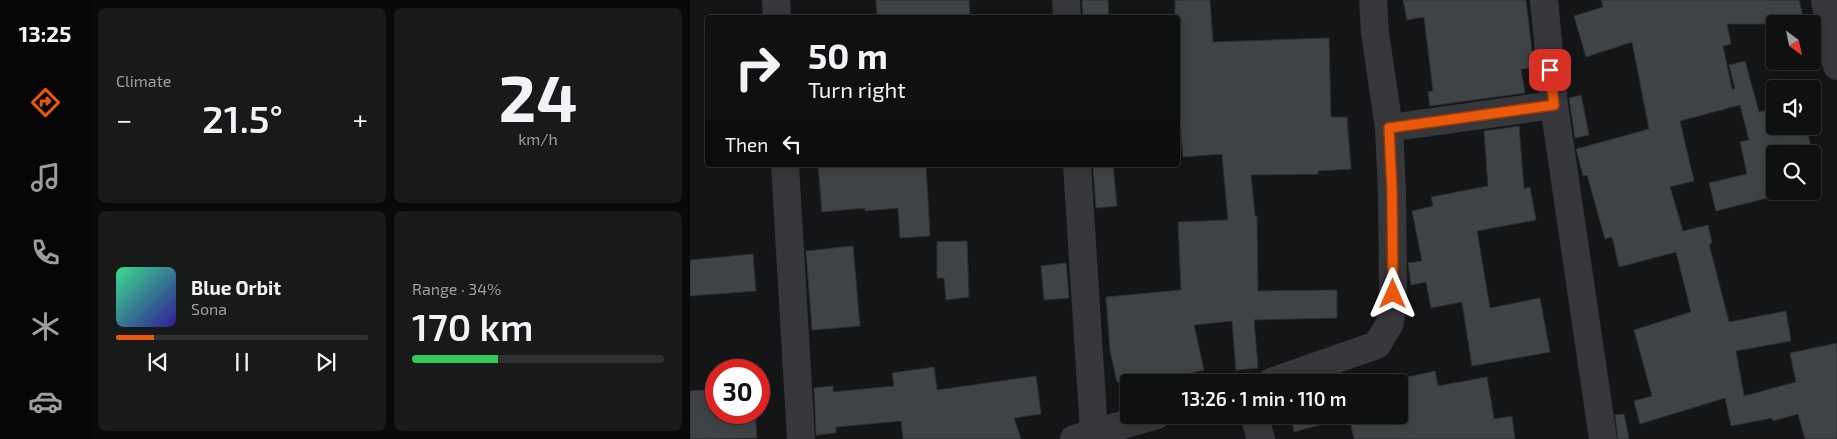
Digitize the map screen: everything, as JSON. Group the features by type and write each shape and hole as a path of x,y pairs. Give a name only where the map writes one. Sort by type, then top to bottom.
{"street":[{"path":"776,0 777,15"},
{"path":"1066,0 1068,15"},
{"path":"1293,374 1377,345 1390,323 1393,294 1389,128 1375,33 1373,0"},
{"path":"1544,0 1554,105 1603,439"},
{"path":"1825,0 1837,66"},
{"path":"1389,128 1554,105"},
{"path":"785,167 801,439"},
{"path":"1077,167 1084,436 1126,424"},
{"path":"1257,424 1261,439"}],"building":[{"path":"876,0 969,0 970,15 877,15"},
{"path":"1082,0 1108,0 1109,15 1083,15"},
{"path":"1175,0 1210,0 1213,42 1329,38 1331,117 1347,117 1351,169 1318,171 1318,174 1251,175 1255,216 1257,216 1258,291 1337,290 1337,318 1254,320 1258,368 1236,370 1232,321 1194,325 1204,370 1186,374 1120,374 1120,382 1117,382 1110,351 1106,297 1181,290 1178,222 1228,220 1222,154 1183,157 1180,120 1180,15 1175,15"},
{"path":"1403,0 1526,0 1534,68 1521,69 1525,93 1430,106 1428,92 1433,91 1424,17 1407,20"},
{"path":"1601,0 1799,0 1803,15 1766,15 1766,24 1727,24 1731,44 1723,46 1732,89 1735,89 1729,65 1745,61 1759,112 1766,110 1766,135 1809,135 1810,145 1766,145 1766,198 1716,211 1709,183 1747,174 1740,142 1749,140 1740,105 1680,121 1694,181 1670,187 1683,231 1708,225 1712,243 1709,244 1729,322 1786,311 1791,341 1736,351 1744,396 1796,382 1790,353 1837,343 1837,439 1805,439 1798,414 1773,421 1772,418 1731,426 1725,398 1640,424 1634,401 1652,396 1634,330 1691,312 1676,252 1619,267 1612,237 1605,239 1587,175 1583,176 1576,149 1649,129 1632,42 1586,57 1574,16 1603,7"},
{"path":"1581,95 1589,135 1575,138 1569,98"},
{"path":"1519,126 1524,189 1530,187 1536,220 1477,231 1490,308 1540,298 1550,352 1472,366 1462,302 1431,308 1426,282 1411,285 1408,263 1422,261 1412,211 1433,206 1431,197 1488,186 1484,131"},
{"path":"818,167 926,167 930,236 900,238 898,208 865,211 865,208 822,212"},
{"path":"1093,167 1113,167 1117,206 1096,208"},
{"path":"967,241 969,297 946,300 944,278 937,278 937,242"},
{"path":"853,246 860,326 812,330 806,251"},
{"path":"753,254 756,291 690,296 690,260"},
{"path":"1066,263 1069,298 1044,300 1041,266"},
{"path":"934,367 937,390 1036,376 1041,414 1014,418 1021,439 903,439 901,421 836,427 836,433 816,435 814,388 833,386 833,392 894,386 892,373"},
{"path":"1435,371 1438,386 1487,377 1494,419 1512,416 1515,439 1354,439 1351,424 1408,424 1408,377"},
{"path":"705,390 705,424 756,424 757,438 690,439 690,391"},
{"path":"1624,414 1629,439 1618,439 1615,415"},
{"path":"1293,424 1323,424 1294,432"}],"route":[{"path":"1393,294 1389,128 1554,105 1550,70"}]}
